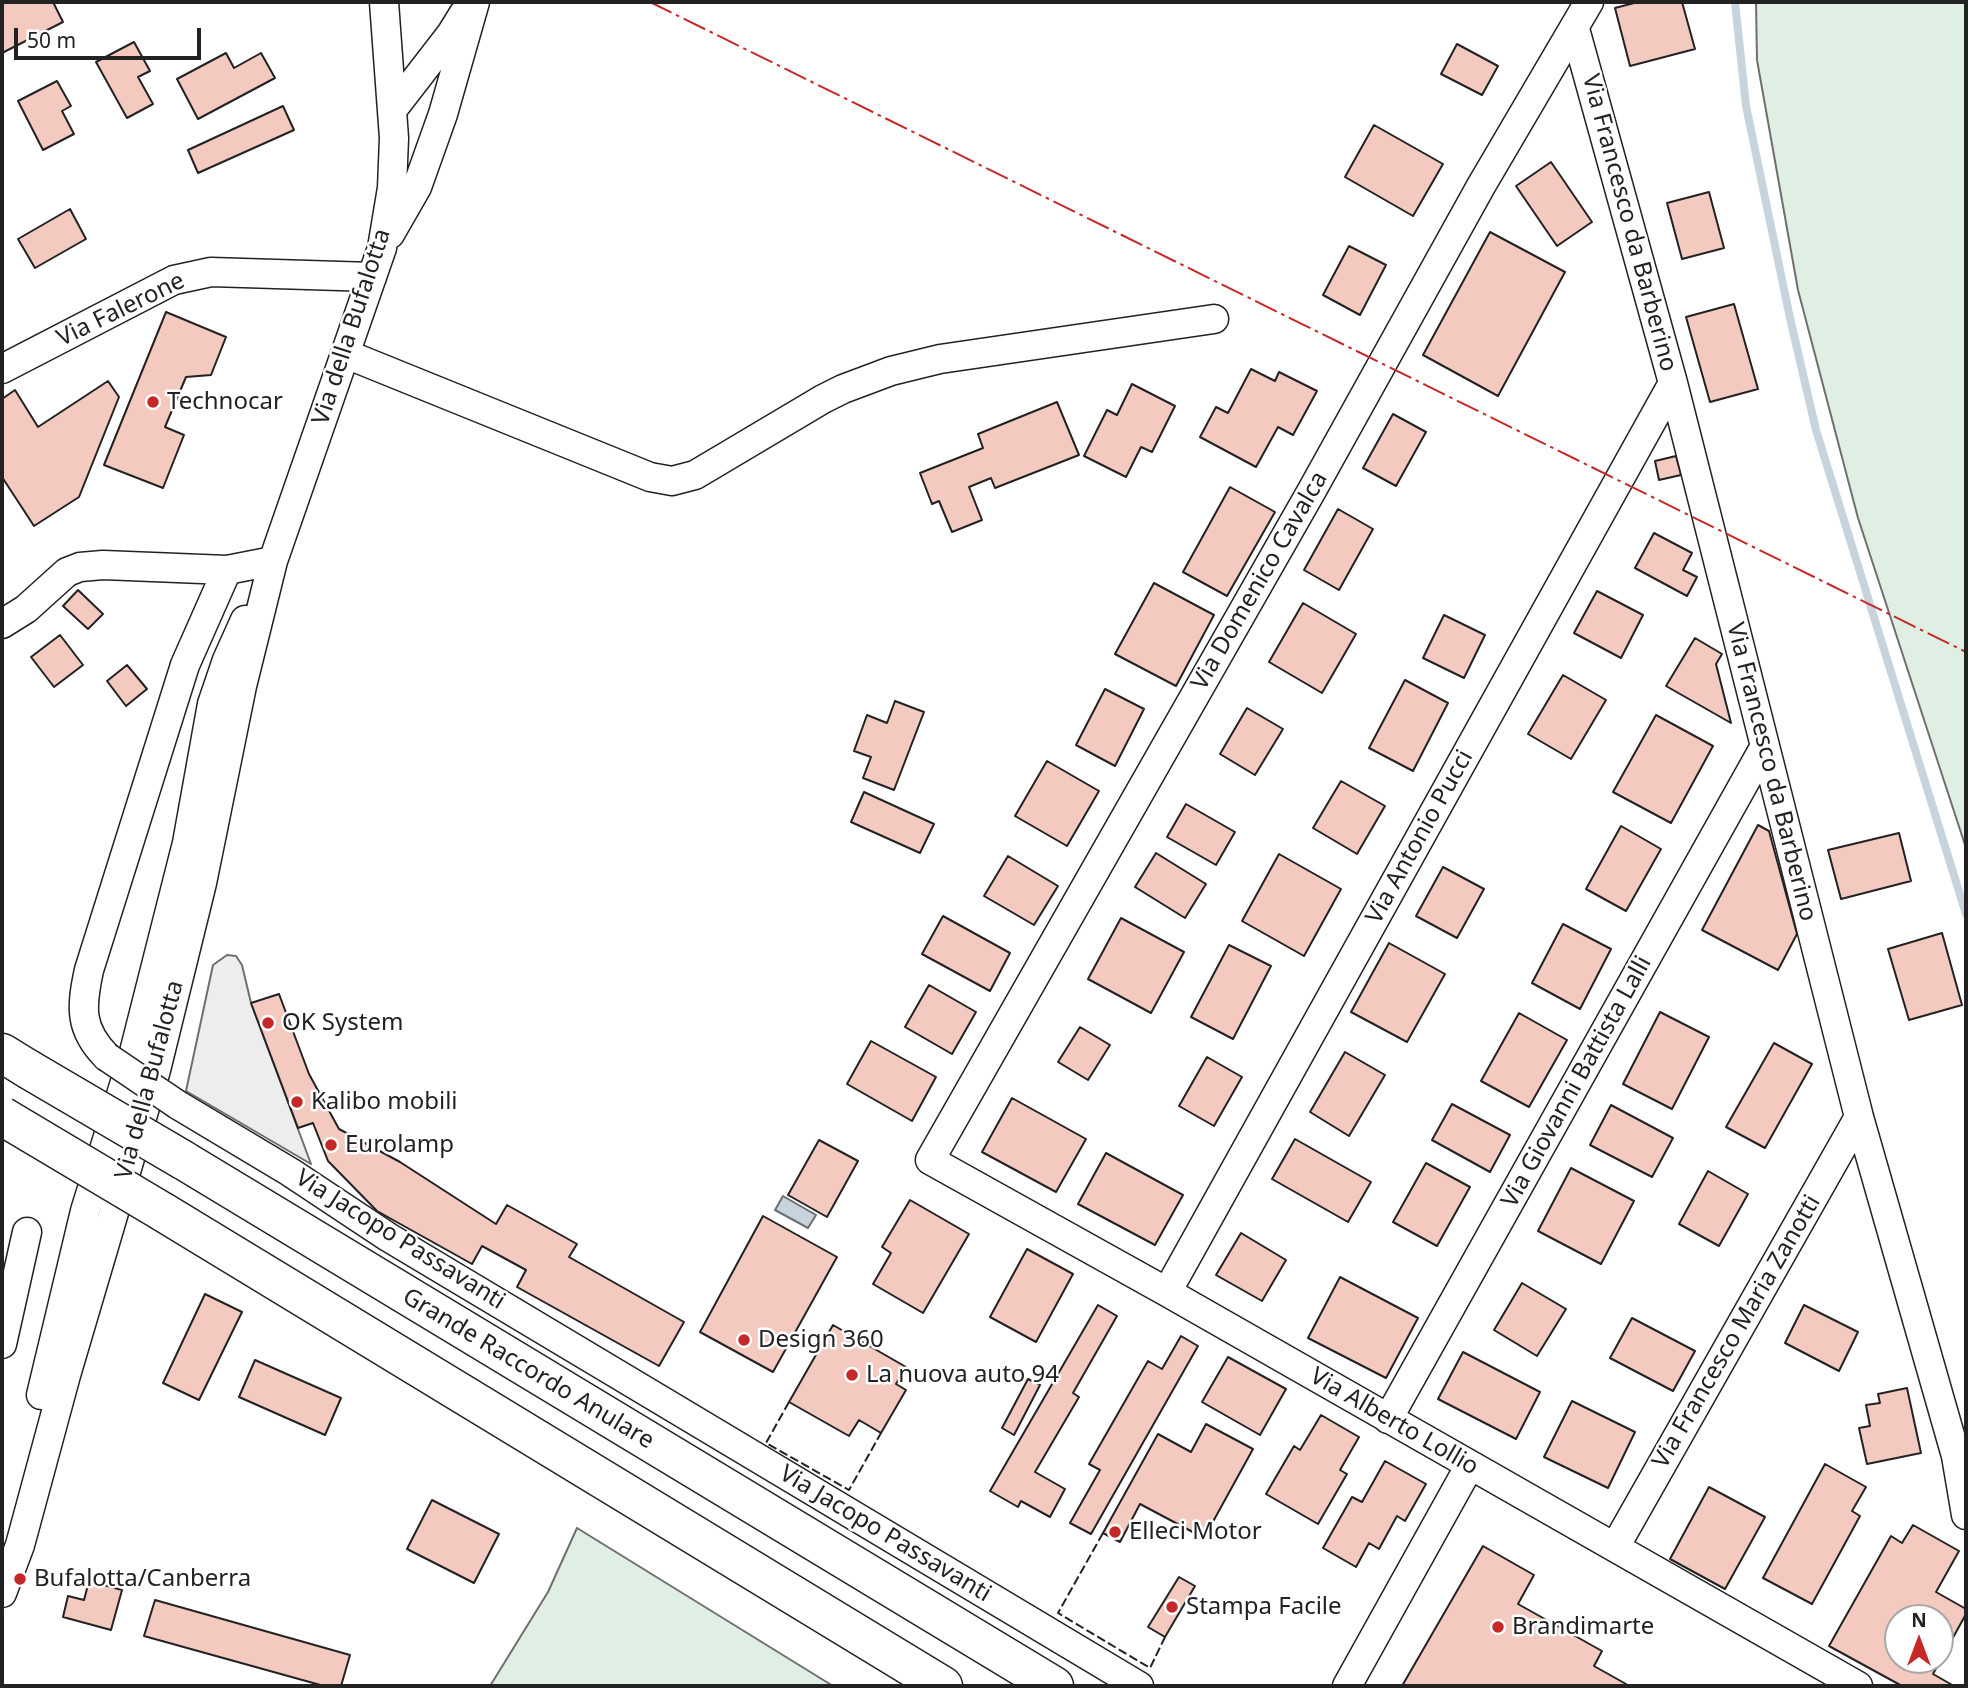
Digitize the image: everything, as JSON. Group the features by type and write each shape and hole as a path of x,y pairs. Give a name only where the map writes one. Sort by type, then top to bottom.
{"highway":[{"name":"Grande Raccordo Anulare","path":"15,1061 1054,1686"},
{"path":"2,1116 943,1686"}],"street":[{"name":"Via della Bufalotta","path":"2,1591 20,1545 66,1376 156,1070 202,883 242,686 273,561 382,248 392,188 393,108 384,2"},
{"path":"393,108 473,2"},
{"path":"382,248 417,187 443,114 473,2"},
{"name":"Via Domenico Cavalca","path":"930,1160 1311,492 1468,209 1589,2"},
{"name":"Via Francesco da Barberino","path":"1575,29 1673,383 1859,1116 1955,1456 1966,1515"},
{"name":"Via Falerone","path":"2,369 174,280 192,274 211,272 372,277"},
{"path":"346,354 650,477 672,481 695,475 823,399 891,371 940,359 1214,319"},
{"name":"Via Antonio Pucci","path":"1167,1292 1673,383"},
{"path":"2,624 26,609 67,572 80,567 103,565 227,570 273,561"},
{"name":"Via Jacopo Passavanti","path":"227,570 185,666 89,970 84,998 85,1021 93,1042 107,1056 178,1105 290,1172 388,1237 1139,1686"},
{"name":"Via Giovanni Battista Lalli","path":"1388,1419 1765,746"},
{"name":"Via Francesco Maria Zanotti","path":"1615,1547 1859,1116"},
{"name":"Via Alberto Lollio","path":"930,1160 1167,1292 1857,1686"},
{"path":"2,1344 27,1232"},
{"path":"1347,1686 1470,1465"}],"green space":[{"path":"1756,2 1966,2 1966,848 1858,518 1798,290 1757,60"},
{"path":"577,1528 833,1686 490,1686 548,1592"}],"shaded area":[{"path":"227,955 236,956 242,965 251,1003 311,1164 186,1091 213,965"},
{"path":"783,1196 816,1215 808,1228 775,1210"}],"building":[{"path":"2,2 53,2 63,22 2,53"},
{"path":"1638,2 1682,2 1695,49 1630,66 1615,8"},
{"path":"134,42 150,71 138,77 153,104 127,118 96,62"},
{"path":"1457,44 1498,66 1482,95 1441,74"},
{"path":"226,53 234,68 261,53 275,78 198,119 177,79"},
{"path":"57,81 71,106 62,111 74,134 43,150 18,101"},
{"path":"283,106 294,130 198,173 188,150"},
{"path":"1374,125 1443,164 1413,216 1345,177"},
{"path":"1551,162 1592,222 1557,246 1516,186"},
{"path":"1709,192 1724,248 1682,259 1667,203"},
{"path":"70,209 86,239 35,268 18,239"},
{"path":"1490,232 1565,272 1498,396 1423,355"},
{"path":"1349,246 1386,265 1360,315 1323,295"},
{"path":"1734,304 1758,389 1710,402 1686,317"},
{"name":"Technocar","path":"166,312 226,337 211,375 186,377 165,427 184,435 163,488 104,465"},
{"path":"1251,369 1275,381 1279,372 1317,391 1293,435 1278,427 1256,467 1200,437 1216,407 1228,413"},
{"path":"108,381 119,397 79,497 34,526 2,477 2,399 15,390 38,427"},
{"path":"1132,384 1175,406 1152,452 1141,447 1126,477 1084,456 1107,410 1117,415"},
{"path":"1057,402 1079,455 995,488 991,478 969,487 982,520 952,532 939,501 932,504 920,473 983,448 978,434"},
{"path":"1393,414 1426,432 1396,486 1363,468"},
{"path":"1676,456 1681,475 1659,480 1655,461"},
{"path":"1230,487 1275,512 1227,596 1183,572"},
{"path":"1338,509 1373,529 1339,590 1304,570"},
{"path":"1654,533 1692,553 1683,570 1697,577 1687,596 1635,568"},
{"path":"1154,583 1214,615 1176,686 1115,654"},
{"path":"78,590 103,614 88,629 63,606"},
{"path":"1597,591 1643,615 1621,658 1574,633"},
{"path":"1303,603 1356,634 1322,693 1269,662"},
{"path":"1444,615 1485,635 1464,678 1423,658"},
{"path":"60,635 83,665 54,687 31,657"},
{"path":"1695,638 1722,654 1716,664 1731,723 1666,686"},
{"path":"127,665 147,689 126,706 107,681"},
{"path":"1563,675 1606,700 1571,759 1528,734"},
{"path":"1405,680 1448,703 1413,771 1369,748"},
{"path":"1105,689 1144,709 1115,766 1076,745"},
{"path":"895,701 924,712 894,790 863,778 871,757 854,751 867,715 887,723"},
{"path":"1247,708 1283,729 1255,775 1220,754"},
{"path":"1656,715 1713,746 1671,823 1613,792"},
{"path":"1047,761 1099,791 1067,846 1015,816"},
{"path":"1341,781 1385,806 1357,854 1313,828"},
{"path":"864,792 934,824 920,853 851,822"},
{"path":"1186,804 1235,832 1216,865 1167,837"},
{"path":"1758,825 1769,831 1797,934 1778,970 1702,930"},
{"path":"1621,826 1661,849 1626,911 1586,889"},
{"path":"1899,833 1911,881 1841,899 1828,850"},
{"path":"1156,853 1206,884 1185,918 1135,887"},
{"path":"1279,854 1341,889 1304,956 1242,921"},
{"path":"1008,856 1058,886 1034,925 984,896"},
{"path":"1443,867 1484,889 1457,938 1416,916"},
{"path":"943,916 1010,953 990,991 922,954"},
{"path":"1121,918 1184,952 1151,1013 1088,979"},
{"path":"1563,924 1611,949 1580,1009 1532,983"},
{"path":"1942,933 1962,1005 1909,1020 1888,949"},
{"path":"1389,943 1445,974 1407,1042 1351,1012"},
{"path":"1229,945 1271,966 1233,1039 1191,1017"},
{"path":"929,985 976,1012 952,1054 905,1027"},
{"path":"279,994 309,1074 339,1129 400,1162 496,1224 507,1205 577,1244 569,1257 684,1322 659,1366 517,1287 526,1270 482,1246 472,1264 377,1211 328,1161 313,1123 298,1128 251,1003"},
{"path":"1660,1012 1709,1037 1672,1109 1623,1084"},
{"path":"1519,1013 1567,1040 1529,1107 1481,1081"},
{"path":"1080,1027 1110,1045 1088,1080 1058,1062"},
{"path":"871,1041 936,1077 912,1121 847,1084"},
{"path":"1774,1043 1812,1064 1765,1148 1726,1127"},
{"path":"1345,1052 1385,1075 1349,1136 1310,1112"},
{"path":"1207,1057 1242,1077 1214,1126 1179,1106"},
{"path":"1012,1098 1086,1139 1056,1192 982,1152"},
{"path":"1452,1104 1510,1135 1490,1172 1432,1140"},
{"path":"1611,1105 1673,1138 1652,1177 1590,1145"},
{"path":"1295,1139 1371,1182 1348,1222 1272,1179"},
{"path":"819,1140 858,1161 827,1217 788,1195"},
{"path":"1106,1153 1183,1195 1155,1245 1078,1204"},
{"path":"1426,1163 1470,1187 1437,1246 1393,1222"},
{"path":"1571,1168 1634,1201 1601,1264 1538,1231"},
{"path":"1708,1171 1748,1194 1719,1246 1679,1224"},
{"path":"910,1200 969,1234 923,1313 873,1284 891,1253 882,1247"},
{"path":"763,1216 837,1257 773,1372 700,1332"},
{"path":"1241,1233 1286,1260 1262,1301 1216,1275"},
{"path":"1027,1249 1073,1274 1036,1342 990,1317"},
{"path":"1340,1277 1418,1318 1386,1378 1308,1338"},
{"path":"1522,1283 1566,1309 1537,1356 1494,1330"},
{"path":"205,1294 242,1312 199,1400 163,1383"},
{"path":"1098,1305 1117,1316 1073,1393 1079,1397 1035,1472 1065,1489 1050,1517 1021,1501 1018,1507 990,1491"},
{"path":"1804,1305 1858,1332 1839,1371 1785,1343"},
{"path":"1632,1318 1695,1351 1673,1391 1610,1358"},
{"name":"La nuova auto 94","path":"833,1325 906,1367 896,1384 906,1390 881,1433 859,1420 849,1436 789,1402"},
{"path":"1181,1336 1198,1346 1091,1534 1070,1523 1100,1470 1089,1464 1148,1361 1162,1369"},
{"path":"1463,1352 1540,1392 1516,1439 1438,1399"},
{"path":"1228,1357 1286,1389 1260,1435 1202,1402"},
{"path":"255,1360 341,1398 325,1435 239,1397"},
{"path":"1028,1379 1040,1385 1014,1435 1002,1428"},
{"path":"1907,1388 1921,1453 1867,1464 1859,1428 1870,1426 1866,1405 1880,1403 1878,1394"},
{"path":"1572,1401 1635,1432 1608,1488 1544,1457"},
{"path":"1321,1415 1359,1437 1340,1470 1347,1474 1318,1524 1266,1494 1294,1446 1300,1450"},
{"path":"1206,1424 1253,1449 1204,1538 1140,1504 1120,1542 1103,1533 1158,1434 1191,1452"},
{"path":"1385,1461 1426,1484 1405,1521 1397,1516 1379,1549 1369,1543 1356,1567 1323,1548 1352,1497 1362,1502"},
{"path":"1825,1464 1866,1487 1852,1511 1860,1516 1812,1604 1763,1578"},
{"path":"1709,1487 1765,1517 1725,1589 1670,1559"},
{"path":"432,1500 499,1534 474,1583 407,1549"},
{"path":"1913,1525 1959,1551 1936,1592 1966,1609 1966,1614 1954,1636 1954,1604 1884,1604 1884,1674 1933,1674 1954,1686 1902,1686 1829,1646 1891,1536 1902,1543"},
{"name":"Brandimarte","path":"1483,1546 1534,1575 1518,1604 1602,1651 1594,1666 1626,1684 1402,1686"},
{"name":"Stampa Facile","path":"1179,1577 1195,1586 1165,1637 1148,1627"},
{"path":"89,1581 122,1590 111,1630 63,1617 68,1596 84,1600"},
{"path":"155,1600 350,1655 341,1686 324,1686 144,1636"}],"waterway":[{"path":"1735,2 1746,106 1816,430 1966,914"}],"fence":[{"path":"789,1402 766,1443 849,1490 881,1433"},
{"path":"1103,1533 1058,1613 1150,1668 1165,1637"}],"power":[{"path":"650,2 1966,652"}],"place":[{"name":"Technocar","path":"153,402"},
{"name":"OK System","path":"268,1023"},
{"name":"Kalibo mobili","path":"297,1102"},
{"name":"Eurolamp","path":"331,1145"},
{"name":"Design 360","path":"744,1340"},
{"name":"La nuova auto 94","path":"852,1375"},
{"name":"Elleci Motor","path":"1115,1532"},
{"name":"Bufalotta/Canberra","path":"20,1579"},
{"name":"Stampa Facile","path":"1172,1607"},
{"name":"Brandimarte","path":"1498,1627"}]}
